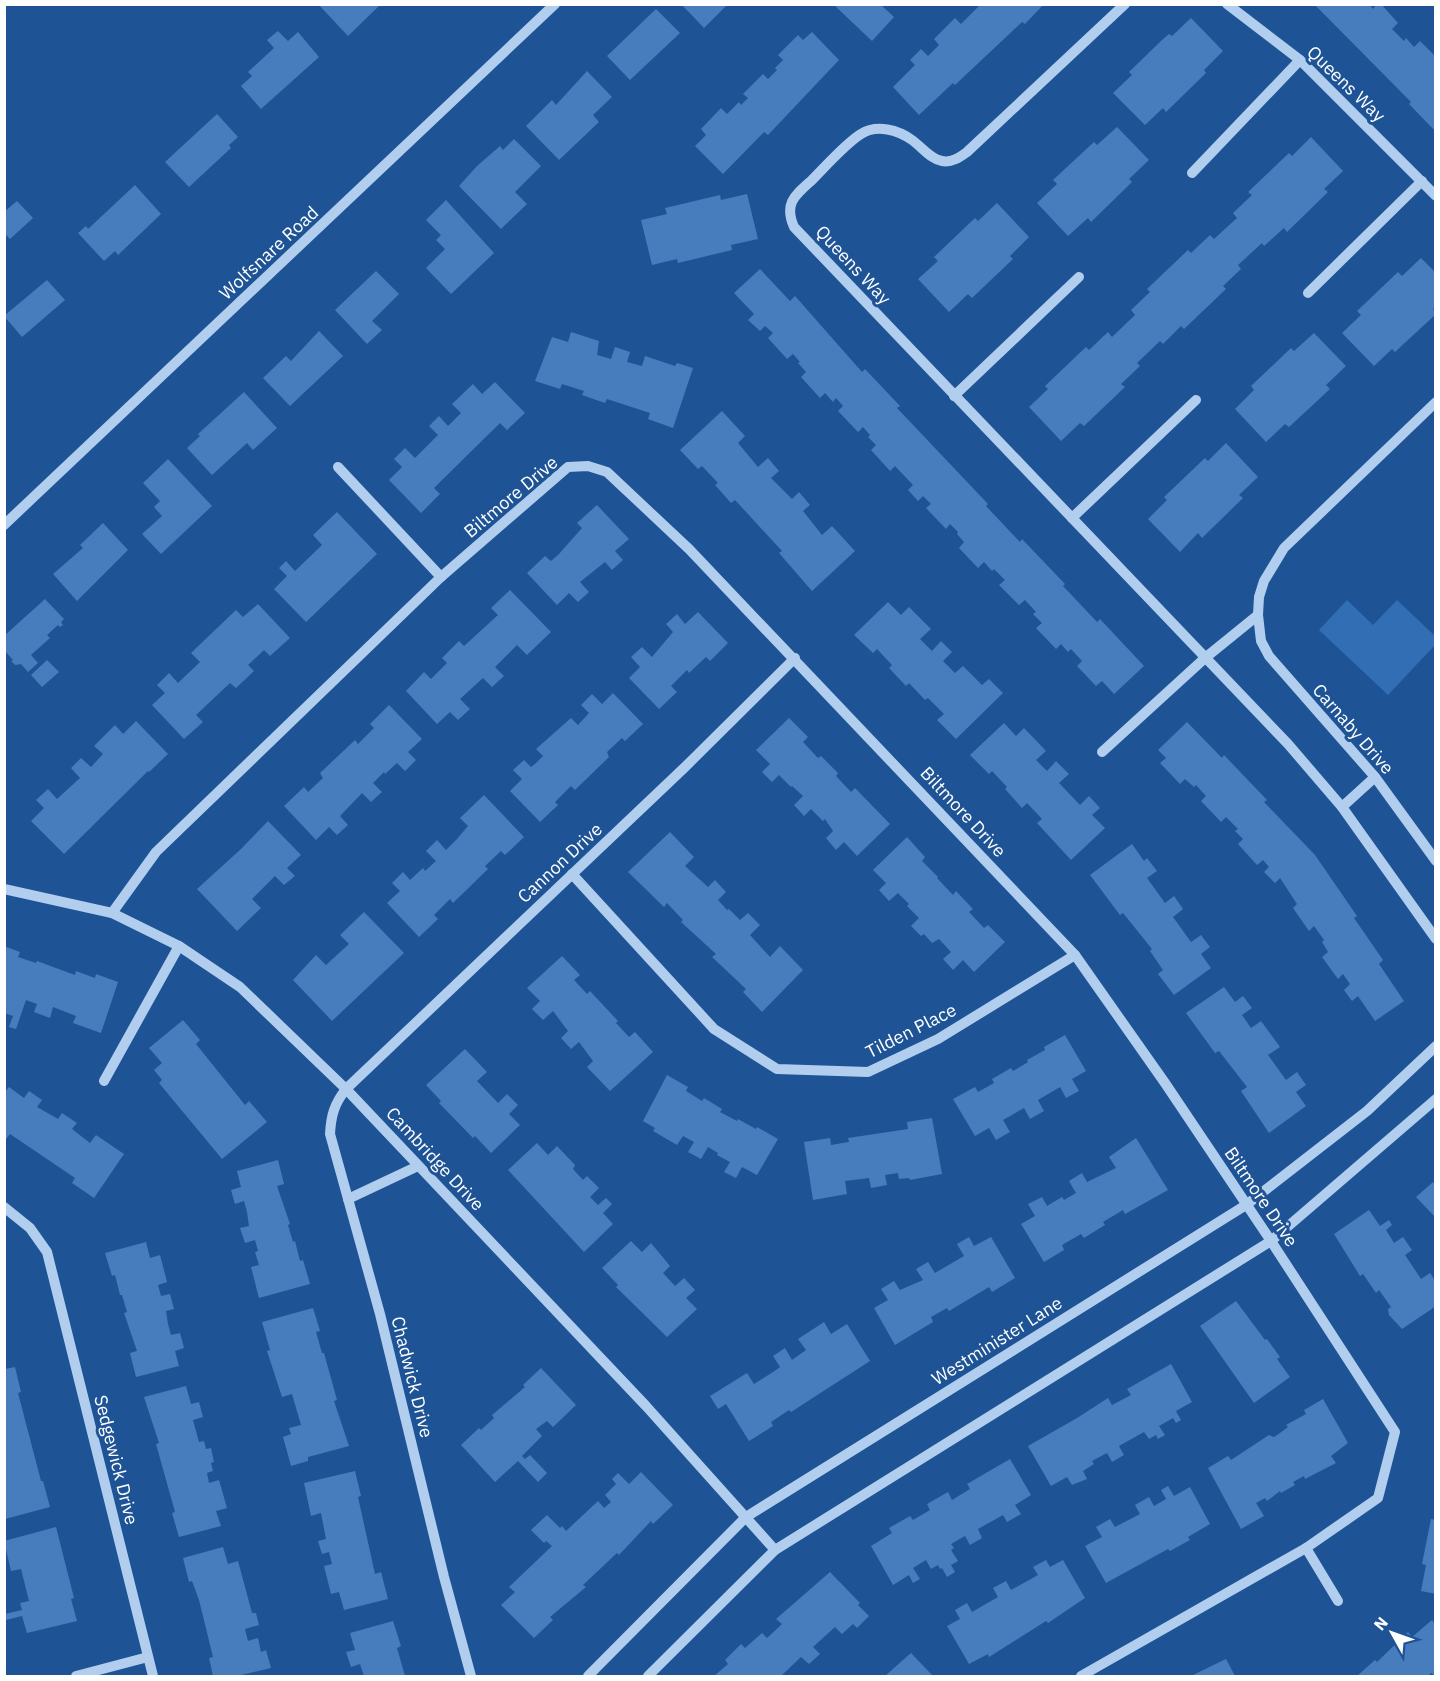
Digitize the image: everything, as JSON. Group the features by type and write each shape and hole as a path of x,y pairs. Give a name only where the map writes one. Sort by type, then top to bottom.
{"street":[{"name":"Wolfsnare Road","path":"4,525 555,4"},
{"name":"Queens Way","path":"1125,4 957,159 943,161 930,155 911,139 893,130 878,128 861,134 795,196 790,205 789,215 794,227 1288,744 1342,807 1436,939"},
{"name":"Queens Way","path":"1227,4 1300,60 1436,196"},
{"path":"1192,172 1300,60"},
{"path":"1308,293 1422,181"},
{"path":"954,396 1079,277"},
{"path":"1072,518 1196,400"},
{"name":"Carnaby Drive","path":"1436,402 1284,548 1264,581 1258,615 1261,641 1269,656 1375,777 1436,861"},
{"name":"Biltmore Drive","path":"112,913 156,852 441,577 568,467 588,466 607,472 689,549 795,658 1075,955 1271,1241 1395,1432 1378,1498 1306,1548 1081,1677"},
{"path":"338,467 441,577"},
{"path":"1102,752 1205,658 1258,615"},
{"name":"Cannon Drive","path":"346,1089 684,768 795,658"},
{"path":"1342,807 1375,777"},
{"name":"Tilden Place","path":"572,874 714,1029 777,1069 868,1072 938,1039 1075,955"},
{"name":"Cambridge Drive","path":"4,889 112,913 180,946 240,987 346,1089 646,1406 775,1550"},
{"path":"104,1081 180,946"},
{"name":"Westminister Lane","path":"588,1677 746,1516 1246,1204 1367,1111 1436,1046"},
{"name":"Chadwick Drive","path":"346,1089 331,1115 330,1134 380,1314 471,1677"},
{"path":"648,1677 775,1550 1271,1241 1436,1099"},
{"path":"348,1199 418,1166"},
{"name":"Sedgewick Drive","path":"4,1207 30,1228 47,1252 153,1677"},
{"path":"1306,1548 1338,1601"},
{"path":"76,1677 148,1657"}],"shaded area":[{"path":"1347,600 1373,625 1397,600 1435,636 1435,645 1388,695 1319,630"}],"building":[{"path":"318,4 381,4 348,36"},
{"path":"681,4 728,4 704,28"},
{"path":"833,4 880,4 894,17 872,41"},
{"path":"981,4 1044,4 1025,24 1022,22 955,85 953,83 919,115 893,87 915,65 910,60 921,49 928,56 939,45 934,39 955,18 961,24"},
{"path":"1314,4 1369,4 1373,9 1377,4 1381,4 1398,23 1392,29 1404,41 1406,38 1414,47 1420,41 1436,57 1436,132 1409,104 1411,102"},
{"path":"656,9 680,33 630,80 607,56"},
{"path":"1191,18 1223,51 1204,70 1206,73 1166,112 1163,108 1145,125 1113,93 1132,75 1129,72 1162,40 1169,34 1172,36"},
{"path":"278,31 288,41 298,32 319,57 261,109 241,86 252,76 248,72 274,48 267,40"},
{"path":"812,32 839,60 768,135 764,132 723,174 695,146 706,135 701,129 721,108 727,114 739,102 741,105 748,98 743,94 763,74 768,79 777,70 775,68 783,60 778,55 798,35 803,40"},
{"path":"587,71 612,97 593,115 599,122 559,160 526,126 552,100 556,105"},
{"path":"217,114 238,137 229,145 231,148 189,187 165,162"},
{"path":"1117,127 1149,160 1129,179 1132,182 1091,222 1088,218 1068,236 1037,203 1057,184 1053,180 1094,142 1097,145"},
{"path":"1311,137 1343,171 1324,189 1328,192 1287,232 1284,228 1264,246 1262,243 1238,265 1241,269 1223,286 1226,289 1184,329 1181,326 1163,344 1160,341 1137,363 1140,366 1121,384 1125,387 1084,426 1080,423 1061,441 1029,407 1048,389 1045,386 1086,347 1089,350 1108,332 1112,337 1135,315 1131,310 1150,292 1147,289 1188,250 1191,253 1210,235 1214,239 1237,218 1233,213 1252,195 1248,192 1289,153 1292,156"},
{"path":"514,139 541,166 515,192 527,204 501,229 459,186 500,146 503,150"},
{"path":"135,185 161,214 118,255 115,251 104,261 78,233 86,226 88,229"},
{"path":"747,194 758,239 731,245 732,250 678,263 677,259 652,265 641,220 667,214 665,208 720,195 721,200"},
{"path":"446,200 494,253 451,294 426,268 445,249 436,240 441,235 426,220"},
{"path":"17,201 33,218 10,239 4,233 4,212"},
{"path":"997,203 1029,237 1010,256 1013,259 972,298 968,294 949,312 918,279 938,261 934,257 975,218 978,221"},
{"path":"1421,258 1436,273 1436,307 1433,309 1436,314 1395,352 1392,349 1374,366 1342,333 1361,315 1357,311 1398,272 1402,276"},
{"path":"760,269 790,301 795,296 862,372 865,369 900,406 897,408 988,504 986,506 1020,542 1022,539 1097,622 1100,619 1144,666 1114,694 1102,681 1096,686 1077,666 1082,661 1071,649 1068,652 1061,644 1056,649 1036,628 1042,623 1033,614 1036,612 1025,600 1019,605 999,585 1005,580 994,569 992,571 984,562 978,568 959,548 964,542 957,534 958,532 950,524 946,529 926,508 931,504 923,496 918,501 908,490 913,485 895,466 890,471 871,450 876,445 868,437 870,435 863,427 858,432 838,411 843,406 836,398 833,402 825,393 820,398 801,377 806,372 793,354 787,359 768,338 773,333 765,326 760,331 748,320 754,314 734,293"},
{"path":"376,271 399,294 372,321 382,330 367,344 335,310"},
{"path":"47,280 65,300 22,337 4,316"},
{"path":"319,331 343,356 290,406 263,378 286,356 291,361"},
{"path":"571,332 599,341 597,355 611,359 615,347 630,352 627,362 642,366 645,356 675,366 677,363 693,368 673,428 648,419 650,413 607,399 605,403 582,395 584,391 562,384 560,389 535,381 552,337 568,342"},
{"path":"1314,333 1346,366 1326,385 1330,389 1289,427 1285,424 1266,442 1235,409 1254,390 1251,386 1291,348 1294,351"},
{"path":"495,382 525,413 507,430 500,423 434,488 440,494 421,513 389,480 402,467 394,459 405,448 415,458 438,435 429,426 439,416 448,426 461,413 452,404 473,384 482,394"},
{"path":"244,392 277,428 253,450 247,443 212,475 187,448 200,436 198,434"},
{"path":"722,411 745,436 738,443 758,467 768,458 779,471 771,478 792,499 799,492 810,505 803,511 822,535 832,526 855,551 812,591 779,553 782,551 735,500 731,503 715,485 718,483 702,466 698,469 680,450"},
{"path":"1226,443 1258,477 1239,495 1243,498 1202,538 1198,533 1180,552 1148,519 1167,500 1164,497 1205,458 1208,461"},
{"path":"168,459 212,506 161,554 142,534 162,516 154,507 160,501 143,483"},
{"path":"597,505 629,539 615,551 623,560 612,570 605,562 580,582 589,592 578,602 569,593 557,605 527,573 545,556 551,561 559,554 582,528 577,523"},
{"path":"337,512 377,554 306,622 274,589 287,576 279,568 286,561 295,571 322,545 313,535"},
{"path":"103,523 128,550 77,601 53,574 83,548 80,545"},
{"path":"510,590 551,632 527,655 517,645 495,667 504,676 492,687 483,678 460,699 470,709 458,720 450,712 437,724 406,691 424,672 431,679 447,663 442,658 459,641 464,646 498,615 491,608"},
{"path":"45,599 64,619 61,622 63,625 60,627 58,625 47,635 50,638 31,655 38,663 28,672 21,664 15,665 11,661 13,660 4,650 4,636"},
{"path":"888,602 901,615 909,607 931,629 920,639 932,651 941,641 952,652 943,661 955,673 963,666 982,685 989,679 1003,693 956,739 937,720 944,714 928,698 925,700 909,683 906,686 889,668 892,665 877,649 873,653 854,635"},
{"path":"258,604 290,638 270,656 264,650 248,665 254,671 236,688 230,683 196,715 203,722 184,739 152,705 165,693 157,685 169,673 178,683 200,662 191,653 236,610 243,617"},
{"path":"698,612 728,643 710,661 706,657 689,673 687,670 671,686 677,692 659,709 629,678 640,667 631,657 642,647 652,657 673,632 666,624 677,614 685,624"},
{"path":"47,660 59,672 42,687 31,675"},
{"path":"613,693 643,724 625,741 622,738 607,752 609,757 575,790 571,786 555,802 558,805 540,822 510,791 522,779 513,770 524,760 531,767 535,764 543,756 536,749 571,718 578,725 589,713 581,705 592,694 602,704"},
{"path":"389,705 422,739 408,752 416,760 405,771 397,763 385,774 384,772 373,783 382,792 371,802 362,793 340,816 348,825 337,835 329,827 316,840 284,806 304,787 308,792 323,778 320,773 355,740 358,744 374,728 370,724"},
{"path":"789,718 808,737 803,742 818,758 821,756 838,773 836,776 851,792 855,788 890,824 857,856 844,842 836,850 826,838 833,831 825,819 823,821 811,809 804,816 794,805 803,796 779,775 772,782 762,772 770,764 756,750"},
{"path":"136,721 168,754 64,854 31,821 44,808 36,800 48,789 57,799 80,778 71,768 81,758 91,767 103,754 94,746 115,725 123,734"},
{"path":"1187,722 1222,758 1224,755 1267,800 1264,802 1315,855 1357,916 1354,918 1383,960 1379,964 1404,1001 1375,1021 1358,996 1352,1001 1344,990 1350,984 1343,974 1338,979 1322,957 1328,952 1322,942 1324,940 1314,926 1309,931 1293,908 1297,904 1280,878 1275,883 1264,872 1269,867 1263,860 1257,865 1238,844 1243,839 1235,831 1238,829 1226,817 1221,822 1201,801 1206,796 1196,785 1194,787 1185,779 1180,784 1160,763 1166,758 1158,750"},
{"path":"1004,723 1016,736 1024,728 1046,751 1036,760 1047,771 1056,761 1069,774 1059,783 1080,805 1089,796 1100,808 1092,815 1105,828 1071,860 1037,823 1042,819 1027,803 1022,808 992,771 989,774 970,755"},
{"path":"484,795 524,837 505,855 501,851 485,866 488,869 453,903 450,899 434,915 438,919 419,937 387,903 400,891 392,883 403,872 410,880 423,868 425,871 436,861 426,851 437,840 446,850 468,826 460,818"},
{"path":"268,821 301,855 287,868 295,876 284,885 275,876 252,899 261,908 237,931 197,889"},
{"path":"670,832 694,857 685,866 708,887 715,880 726,892 718,900 727,910 729,909 740,920 748,913 760,925 750,935 770,957 780,946 803,970 762,1012 743,992 746,989 712,957 716,954 681,922 683,920 667,903 664,907 628,872"},
{"path":"907,837 925,857 922,861 937,878 953,895 956,891 973,909 969,912 984,928 988,925 1005,942 974,972 963,960 953,970 943,959 951,952 939,939 932,943 924,934 921,936 911,926 919,918 907,906 909,904 898,893 889,901 879,890 886,883 873,870"},
{"path":"1132,844 1144,861 1147,858 1157,871 1147,878 1165,903 1174,896 1183,909 1173,917 1191,942 1201,935 1210,947 1201,954 1211,968 1174,995 1158,974 1163,970 1150,951 1152,949 1123,913 1120,915 1090,875"},
{"path":"364,912 404,953 332,1021 293,980 316,955 326,965 349,944 340,935"},
{"path":"4,946 20,952 18,957 36,963 37,961 75,975 76,971 95,978 96,974 118,982 101,1033 73,1023 76,1016 53,1007 50,1018 34,1012 37,1004 26,1000 16,1029 9,1027 13,1016 4,1013"},
{"path":"562,956 580,975 574,980 587,994 590,991 618,1021 616,1023 629,1037 635,1032 653,1052 610,1091 587,1067 593,1061 579,1042 571,1049 561,1038 568,1031 553,1011 543,1020 532,1009 540,1001 527,988"},
{"path":"1224,987 1235,1002 1243,996 1252,1008 1242,1015 1251,1028 1261,1021 1280,1047 1268,1055 1286,1080 1297,1072 1306,1085 1296,1092 1306,1106 1269,1133 1241,1091 1247,1087 1219,1051 1215,1053 1186,1013"},
{"path":"183,1020 200,1040 196,1044 245,1105 249,1101 267,1122 222,1159 159,1083 162,1080 154,1070 162,1063 149,1048"},
{"path":"1065,1035 1086,1071 1072,1079 1079,1091 1066,1098 1060,1087 1038,1100 1044,1111 1030,1119 1024,1108 1003,1120 1010,1132 996,1140 989,1128 975,1136 953,1099 975,1087 978,1092 994,1083 992,1079 1011,1068 1013,1071 1028,1062 1027,1060 1045,1050 1044,1047"},
{"path":"465,1049 487,1072 477,1081 498,1103 507,1094 518,1105 509,1114 520,1125 491,1153 439,1103 441,1101 426,1085"},
{"path":"667,1075 688,1087 686,1091 702,1101 704,1098 722,1109 720,1112 756,1129 757,1127 778,1139 757,1175 742,1167 736,1178 724,1172 730,1162 717,1155 718,1153 708,1147 701,1159 688,1152 694,1142 683,1136 677,1145 653,1131 655,1128 643,1121"},
{"path":"9,1087 24,1098 29,1091 42,1100 37,1107 58,1119 62,1113 77,1123 72,1129 90,1143 96,1135 124,1154 94,1198 72,1183 75,1178 10,1134 6,1139 4,1138 4,1093"},
{"path":"932,1118 942,1174 910,1180 909,1178 899,1179 898,1173 885,1175 887,1185 871,1188 869,1178 845,1181 847,1194 813,1200 804,1142 830,1138 831,1145 849,1142 848,1138 908,1129 907,1122"},
{"path":"1136,1138 1168,1190 1125,1214 1123,1210 1103,1222 1105,1225 1084,1238 1081,1234 1062,1245 1064,1250 1044,1262 1021,1224 1035,1216 1028,1204 1042,1197 1047,1206 1062,1197 1064,1200 1076,1193 1069,1181 1082,1173 1087,1182 1116,1168 1109,1157"},
{"path":"537,1143 548,1155 557,1146 575,1165 573,1169 583,1180 587,1176 599,1188 590,1197 598,1205 606,1198 612,1204 603,1213 613,1224 584,1252 508,1170"},
{"path":"278,1160 284,1184 277,1186 290,1224 288,1225 293,1242 295,1241 300,1261 303,1260 310,1284 259,1298 251,1267 259,1265 255,1252 258,1251 255,1240 245,1243 240,1228 249,1226 247,1212 244,1201 235,1204 231,1190 241,1187 237,1171"},
{"path":"1433,1182 1436,1185 1436,1218 1416,1197"},
{"path":"1369,1210 1380,1226 1389,1220 1392,1225 1386,1230 1394,1243 1403,1237 1412,1250 1405,1255 1421,1279 1430,1273 1436,1282 1436,1306 1402,1329 1389,1315 1388,1309 1391,1307 1379,1290 1376,1293 1363,1274 1360,1276 1334,1234"},
{"path":"969,1237 974,1246 991,1237 1015,1278 992,1292 989,1287 949,1311 947,1308 931,1317 933,1322 895,1345 874,1308 888,1300 881,1289 894,1281 900,1290 923,1280 916,1269 928,1262 935,1273 964,1256 957,1244"},
{"path":"631,1241 642,1252 651,1243 670,1266 663,1273 675,1286 684,1278 695,1290 686,1298 697,1309 667,1337 616,1287 618,1285 602,1268"},
{"path":"146,1242 150,1258 160,1255 167,1282 158,1285 161,1296 170,1294 174,1309 166,1311 168,1324 171,1335 180,1333 184,1348 175,1351 179,1366 136,1377 130,1353 137,1351 124,1313 127,1312 122,1295 120,1295 115,1275 112,1276 105,1253"},
{"path":"1236,1301 1280,1357 1277,1359 1290,1377 1254,1403 1200,1326"},
{"path":"313,1308 320,1331 316,1332 337,1400 334,1401 349,1446 308,1457 308,1461 291,1466 283,1437 291,1434 289,1428 301,1425 292,1394 282,1397 267,1351 270,1350 262,1322"},
{"path":"824,1322 831,1334 847,1324 870,1361 791,1412 789,1410 771,1422 773,1426 749,1441 726,1404 718,1409 710,1396 747,1373 754,1384 776,1370 780,1367 773,1356 785,1348 792,1360 806,1350 798,1339"},
{"path":"1171,1364 1192,1402 1176,1411 1181,1420 1176,1423 1173,1418 1159,1426 1165,1435 1158,1439 1156,1435 1149,1439 1144,1432 1119,1446 1124,1455 1112,1462 1107,1453 1092,1461 1094,1464 1083,1471 1087,1479 1072,1485 1067,1477 1051,1486 1028,1446 1108,1398 1112,1405 1131,1395 1127,1389"},
{"path":"15,1367 21,1392 18,1393 50,1507 5,1519 5,1369"},
{"path":"541,1368 576,1405 553,1427 547,1421 536,1429 542,1436 522,1456 525,1459 530,1455 547,1473 538,1482 518,1461 495,1482 461,1445 494,1418 492,1415 525,1387 523,1385"},
{"path":"186,1386 191,1404 199,1402 203,1417 193,1420 199,1442 204,1441 206,1449 211,1448 214,1462 211,1463 213,1471 207,1473 209,1483 219,1480 227,1508 216,1511 221,1526 179,1537 172,1513 175,1512 156,1444 159,1443 144,1397"},
{"path":"1323,1399 1348,1443 1331,1456 1336,1463 1305,1479 1304,1476 1293,1482 1295,1485 1281,1493 1280,1491 1267,1501 1265,1498 1256,1503 1264,1516 1241,1529 1208,1468 1228,1456 1231,1460 1269,1435 1274,1437 1288,1427 1286,1425 1306,1414 1304,1410"},
{"path":"1010,1459 1031,1495 1015,1505 1021,1514 1007,1522 1003,1515 978,1529 982,1538 970,1545 965,1536 951,1544 954,1548 951,1550 958,1561 951,1565 955,1572 947,1577 938,1565 931,1569 926,1560 913,1568 920,1579 913,1583 909,1575 893,1585 871,1546 892,1533 889,1528 910,1516 913,1520 930,1510 927,1504 948,1492 952,1500 970,1489 967,1484"},
{"path":"355,1471 361,1496 358,1497 375,1574 381,1572 388,1599 344,1610 339,1592 331,1594 324,1566 332,1564 329,1552 322,1554 318,1541 326,1539 321,1513 311,1516 304,1483"},
{"path":"641,1472 673,1505 653,1524 651,1521 619,1555 617,1553 583,1585 586,1587 550,1617 553,1620 534,1638 501,1605 515,1592 509,1587 552,1546 546,1541 544,1543 531,1530 547,1515 566,1531 598,1501 604,1508 611,1502 605,1495 616,1484 612,1479 618,1473 629,1484"},
{"path":"1168,1486 1174,1496 1190,1487 1210,1524 1188,1537 1190,1540 1170,1551 1168,1549 1106,1583 1085,1546 1102,1537 1096,1527 1110,1519 1115,1527 1140,1514 1135,1505 1149,1497 1154,1506 1166,1499 1161,1490"},
{"path":"1431,1519 1436,1520 1436,1594 1421,1591 1426,1565 1422,1564"},
{"path":"56,1527 74,1598 71,1599 77,1621 27,1633 22,1616 6,1620 5,1614 22,1610 20,1603 29,1601 21,1569 11,1571 4,1541"},
{"path":"223,1547 228,1564 238,1561 252,1613 256,1613 259,1625 245,1629 248,1641 258,1638 261,1652 266,1650 271,1668 237,1676 213,1676 209,1658 213,1657 199,1600 192,1581 189,1582 183,1558"},
{"path":"1046,1560 1050,1567 1063,1560 1085,1598 1048,1623 1046,1621 989,1657 988,1654 969,1664 947,1626 960,1619 955,1610 967,1603 972,1612 998,1597 993,1588 1006,1581 1011,1590 1038,1575 1033,1567"},
{"path":"830,1572 860,1603 858,1605 869,1616 857,1628 853,1624 842,1634 835,1627 813,1647 820,1654 809,1664 801,1657 781,1676 714,1676 728,1664 725,1660 741,1644 745,1648 762,1633 767,1638 782,1624 776,1619"},
{"path":"1432,1620 1436,1625 1436,1676 1431,1673 1428,1676 1357,1676 1375,1660 1377,1662 1408,1632 1412,1637"},
{"path":"393,1621 401,1646 397,1648 405,1676 364,1676 360,1664 351,1667 346,1652 355,1650 350,1633"},
{"path":"911,1653 933,1676 885,1676"},
{"path":"1226,1659 1235,1676 1191,1676"}]}
